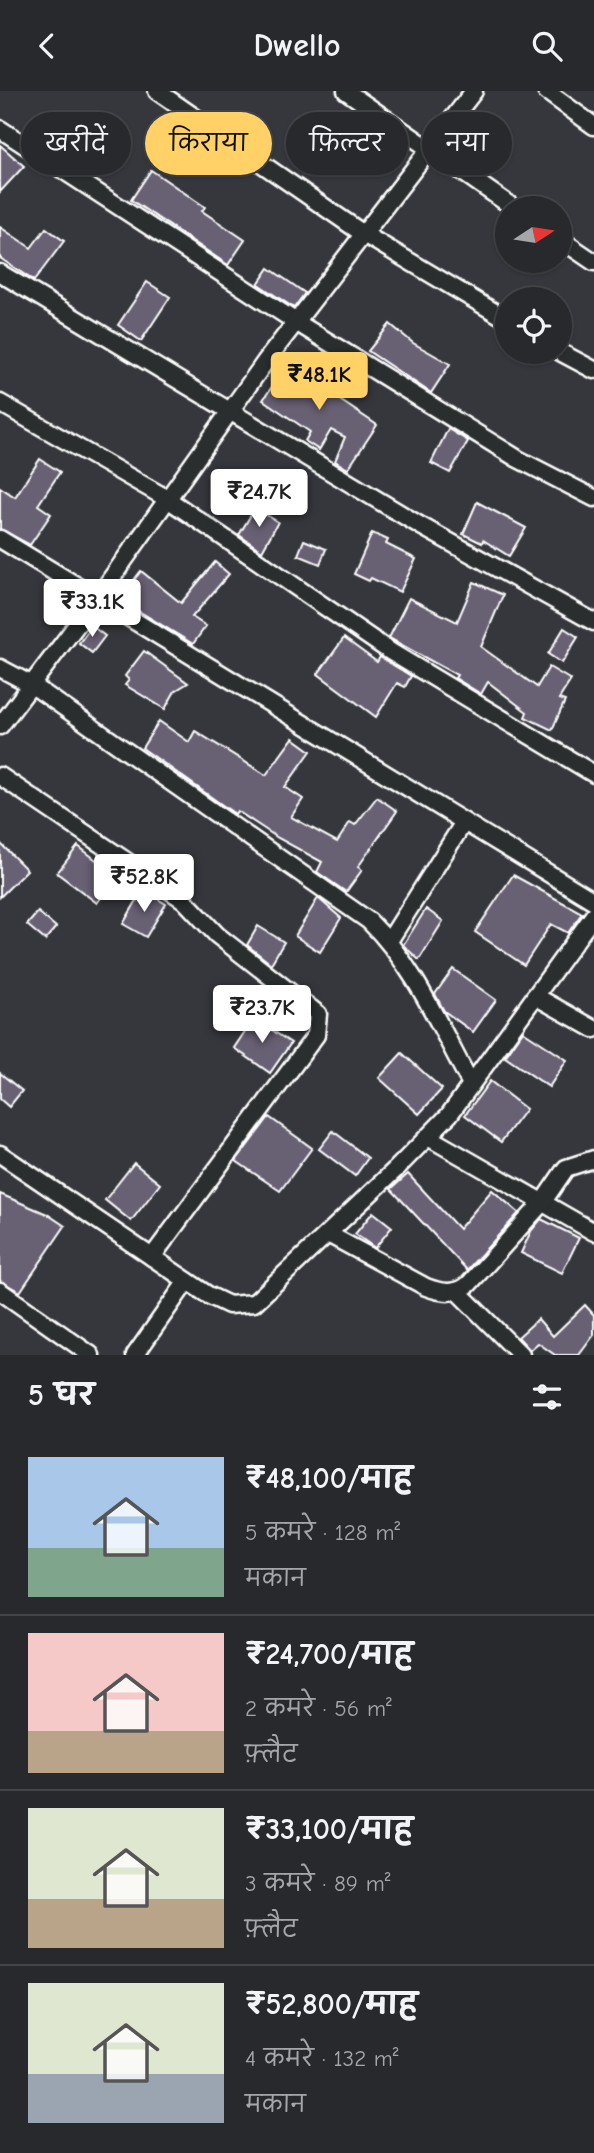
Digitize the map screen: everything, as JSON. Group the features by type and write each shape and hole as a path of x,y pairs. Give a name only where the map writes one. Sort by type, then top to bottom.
{"street":[{"path":"157,91 362,233 495,312"},
{"path":"346,91 422,146"},
{"path":"459,112 474,91"},
{"path":"546,91 594,126"},
{"path":"0,129 296,322 518,459 594,498"},
{"path":"0,726 98,597 166,498 362,233 422,162"},
{"path":"464,175 496,196"},
{"path":"572,247 594,262"},
{"path":"0,273 421,526 594,622"},
{"path":"572,358 594,370"},
{"path":"0,403 166,498 391,653 594,774"},
{"path":"0,539 594,901"},
{"path":"0,668 32,685 369,921 389,941 411,972 471,1084"},
{"path":"0,776 184,900 217,935 318,1014 316,1035 152,1257"},
{"path":"389,941 464,823"},
{"path":"0,1154 152,1257 229,1305 254,1303 428,1137 471,1084 594,915"},
{"path":"535,996 594,1029"},
{"path":"428,1137 594,1232"},
{"path":"328,1234 426,1287 439,1292 457,1291 469,1284 542,1203 566,1168 594,1159"},
{"path":"135,1355 187,1280"},
{"path":"0,1291 91,1355"},
{"path":"457,1291 521,1355"}],"building":[{"path":"0,145 21,163 21,169 0,192"},
{"path":"148,175 158,175 205,207 202,211 245,240 228,265 131,200"},
{"path":"0,227 31,248 46,228 64,241 34,281 0,258"},
{"path":"269,268 305,293 294,308 258,284"},
{"path":"147,282 170,297 141,341 118,325"},
{"path":"390,324 413,343 450,364 431,393 368,351"},
{"path":"290,360 328,386 325,390 377,425 348,469 335,461 345,437 331,430 319,450 305,441 310,432 263,400"},
{"path":"448,429 468,441 450,473 431,463"},
{"path":"40,459 60,472 38,505 51,514 30,545 0,529 0,487 15,497"},
{"path":"477,502 526,528 509,556 483,540 482,543 463,534"},
{"path":"255,508 278,522 262,551 239,535"},
{"path":"372,533 388,540 386,544 416,559 400,592 371,578 369,581 354,574"},
{"path":"304,540 326,549 320,564 298,555"},
{"path":"215,562 229,574 192,617 206,626 193,644 119,599 141,571 181,603"},
{"path":"474,582 503,595 481,647 537,687 549,667 571,680 559,699 565,701 552,730 525,717 527,712 488,682 481,694 455,678 457,675 389,638 409,598 457,622"},
{"path":"92,626 105,636 92,653 79,643"},
{"path":"564,628 578,637 562,663 548,654"},
{"path":"344,638 377,662 380,657 411,676 405,687 397,683 376,717 318,674"},
{"path":"144,651 188,683 175,691 165,709 125,685 129,680 125,676"},
{"path":"159,721 189,742 195,731 266,775 293,738 311,751 285,787 303,799 291,817 337,842 350,822 355,825 377,797 397,811 358,867 362,870 346,892 317,872 322,862 237,811 235,814 142,748"},
{"path":"0,843 27,870 0,897"},
{"path":"78,846 117,876 97,903 57,873"},
{"path":"513,875 582,913 568,933 551,924 524,965 475,932"},
{"path":"143,890 166,904 146,937 123,924"},
{"path":"318,898 341,918 320,952 295,936"},
{"path":"426,909 443,921 419,960 403,945"},
{"path":"38,912 56,927 45,940 27,925"},
{"path":"258,926 284,942 271,964 247,945"},
{"path":"453,969 496,1000 473,1032 444,1011 435,994"},
{"path":"254,1018 291,1043 270,1073 234,1048"},
{"path":"523,1031 567,1060 549,1087 505,1057"},
{"path":"402,1053 442,1089 419,1114 379,1078"},
{"path":"0,1073 22,1091 9,1107 0,1099"},
{"path":"490,1081 526,1109 501,1142 465,1115"},
{"path":"269,1117 312,1148 280,1191 236,1161"},
{"path":"333,1131 368,1158 355,1176 319,1149"},
{"path":"134,1163 160,1184 131,1221 105,1200"},
{"path":"408,1174 459,1229 492,1190 519,1213 467,1270 391,1189"},
{"path":"0,1194 47,1214 65,1226 20,1292 0,1281"},
{"path":"373,1212 392,1227 375,1248 355,1234"},
{"path":"541,1219 579,1238 562,1273 521,1253 531,1231"},
{"path":"585,1305 594,1315 594,1335 579,1355 555,1355 538,1343 530,1350 518,1337 538,1319 553,1336"}]}
